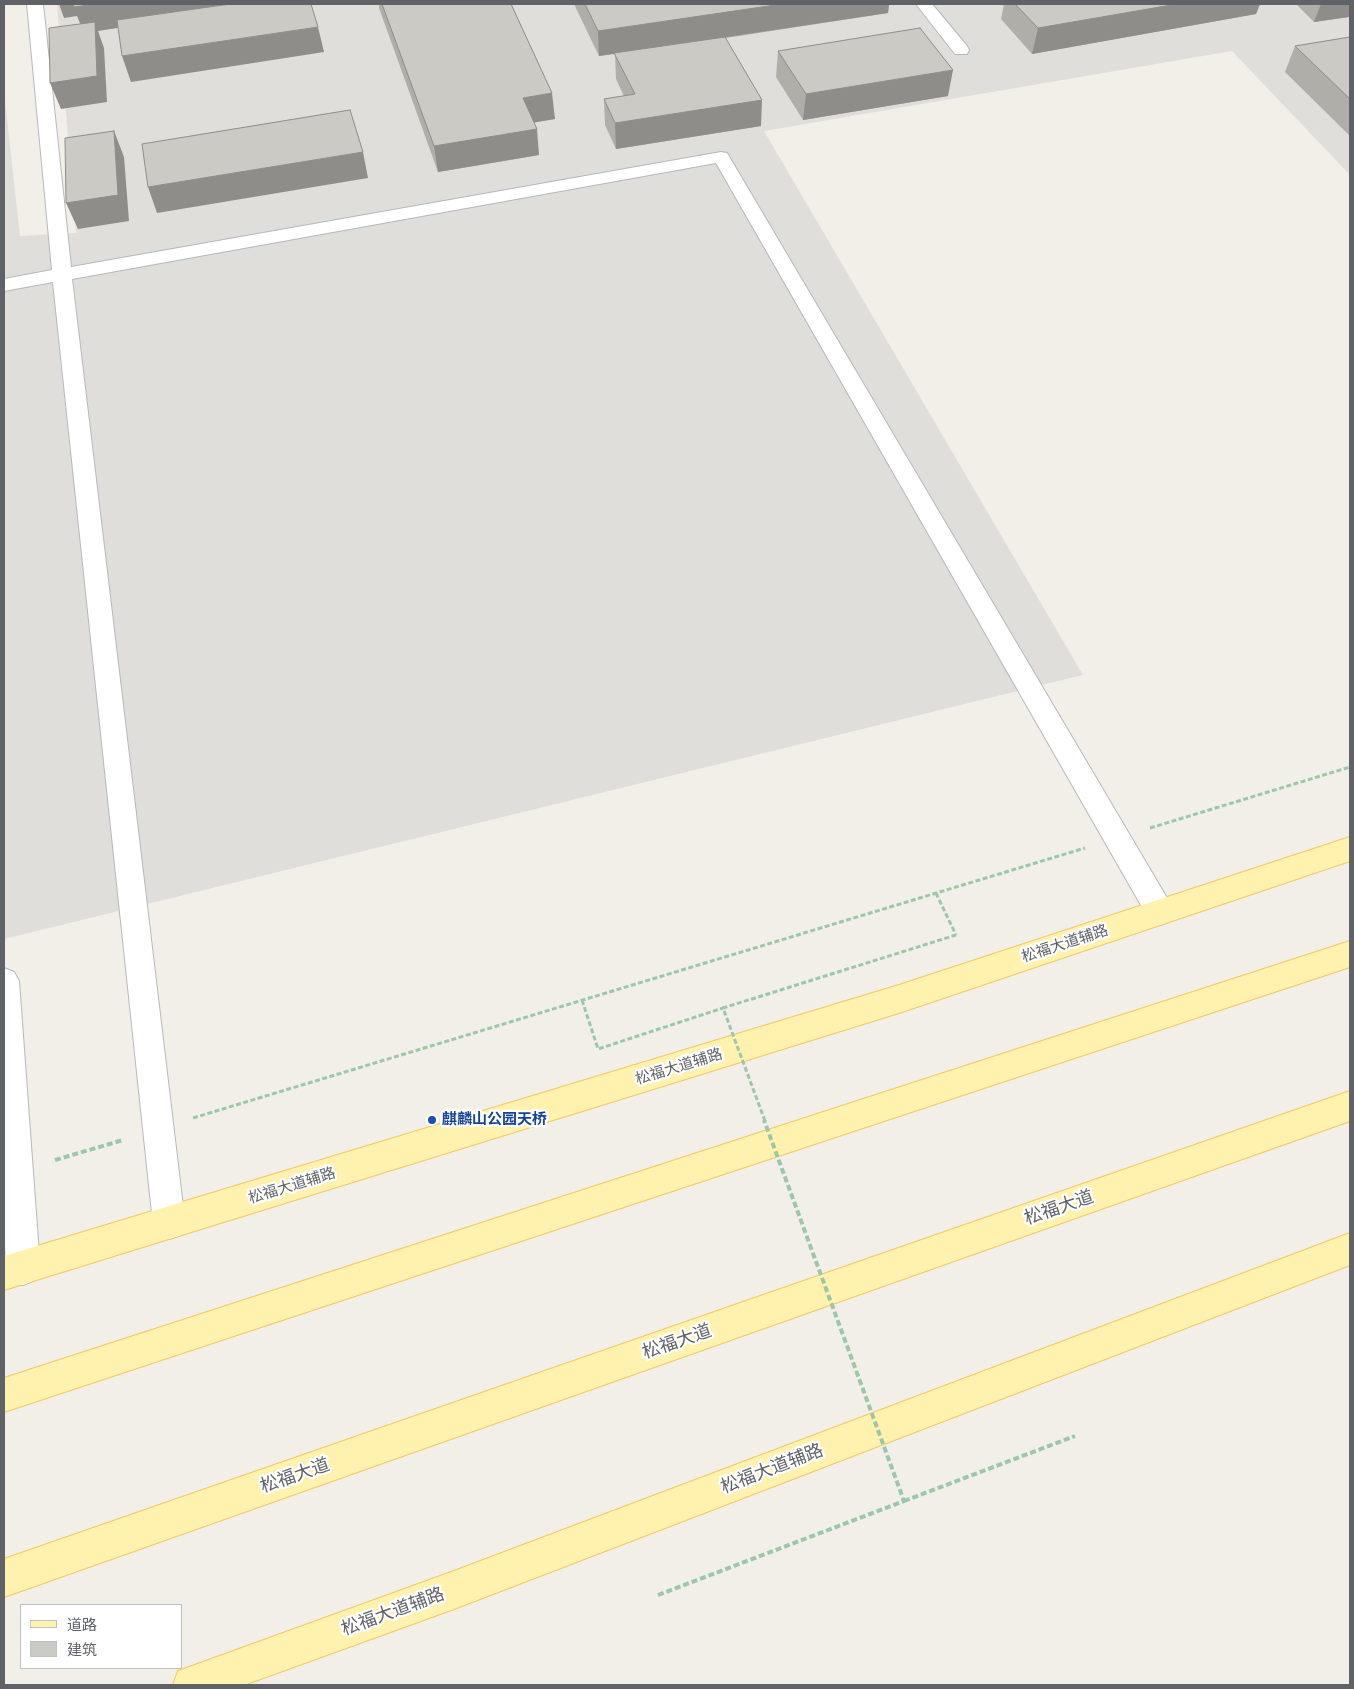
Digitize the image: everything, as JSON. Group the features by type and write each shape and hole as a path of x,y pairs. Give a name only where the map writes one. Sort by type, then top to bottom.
{"main road":[{"name":"松福大道辅路","path":"13,1270 890,1002 1350,849"},
{"path":"4,1395 1350,954"},
{"name":"松福大道","path":"4,1578 1350,1106"},
{"name":"松福大道辅路","path":"192,1685 463,1586 1350,1249"}],"street":[{"path":"35,4 62,275 169,1223"},
{"path":"924,4 961,50"},
{"path":"4,285 722,157 1160,912"},
{"path":"4,981 16,1172 13,1270"}],"path":[{"path":"16,1172 1350,767"},
{"path":"582,1000 598,1048 956,935 936,893"},
{"path":"723,1008 904,1501"},
{"path":"658,1595 1075,1436"}],"shaded area":[{"path":"57,4 1350,4 1350,175 1232,51 764,131 1083,675 4,939 4,92 20,236 76,233"}],"building":[{"path":"73,4 96,4 74,7"},
{"path":"230,4 311,4 318,27 122,56 117,20"},
{"path":"382,4 511,4 552,93 523,98 537,129 434,146"},
{"path":"585,4 782,4 598,31"},
{"path":"1015,4 1177,4 1038,28"},
{"path":"95,22 97,76 50,83 49,28"},
{"path":"920,28 953,70 806,94 778,51"},
{"path":"725,37 762,100 615,123 604,99 635,94 614,53"},
{"path":"1350,37 1350,99 1295,46"},
{"path":"350,110 363,152 148,187 142,144"},
{"path":"114,131 118,195 66,203 65,138"}],"place":[{"name":"麒麟山公园天桥","path":"432,1120"}]}
